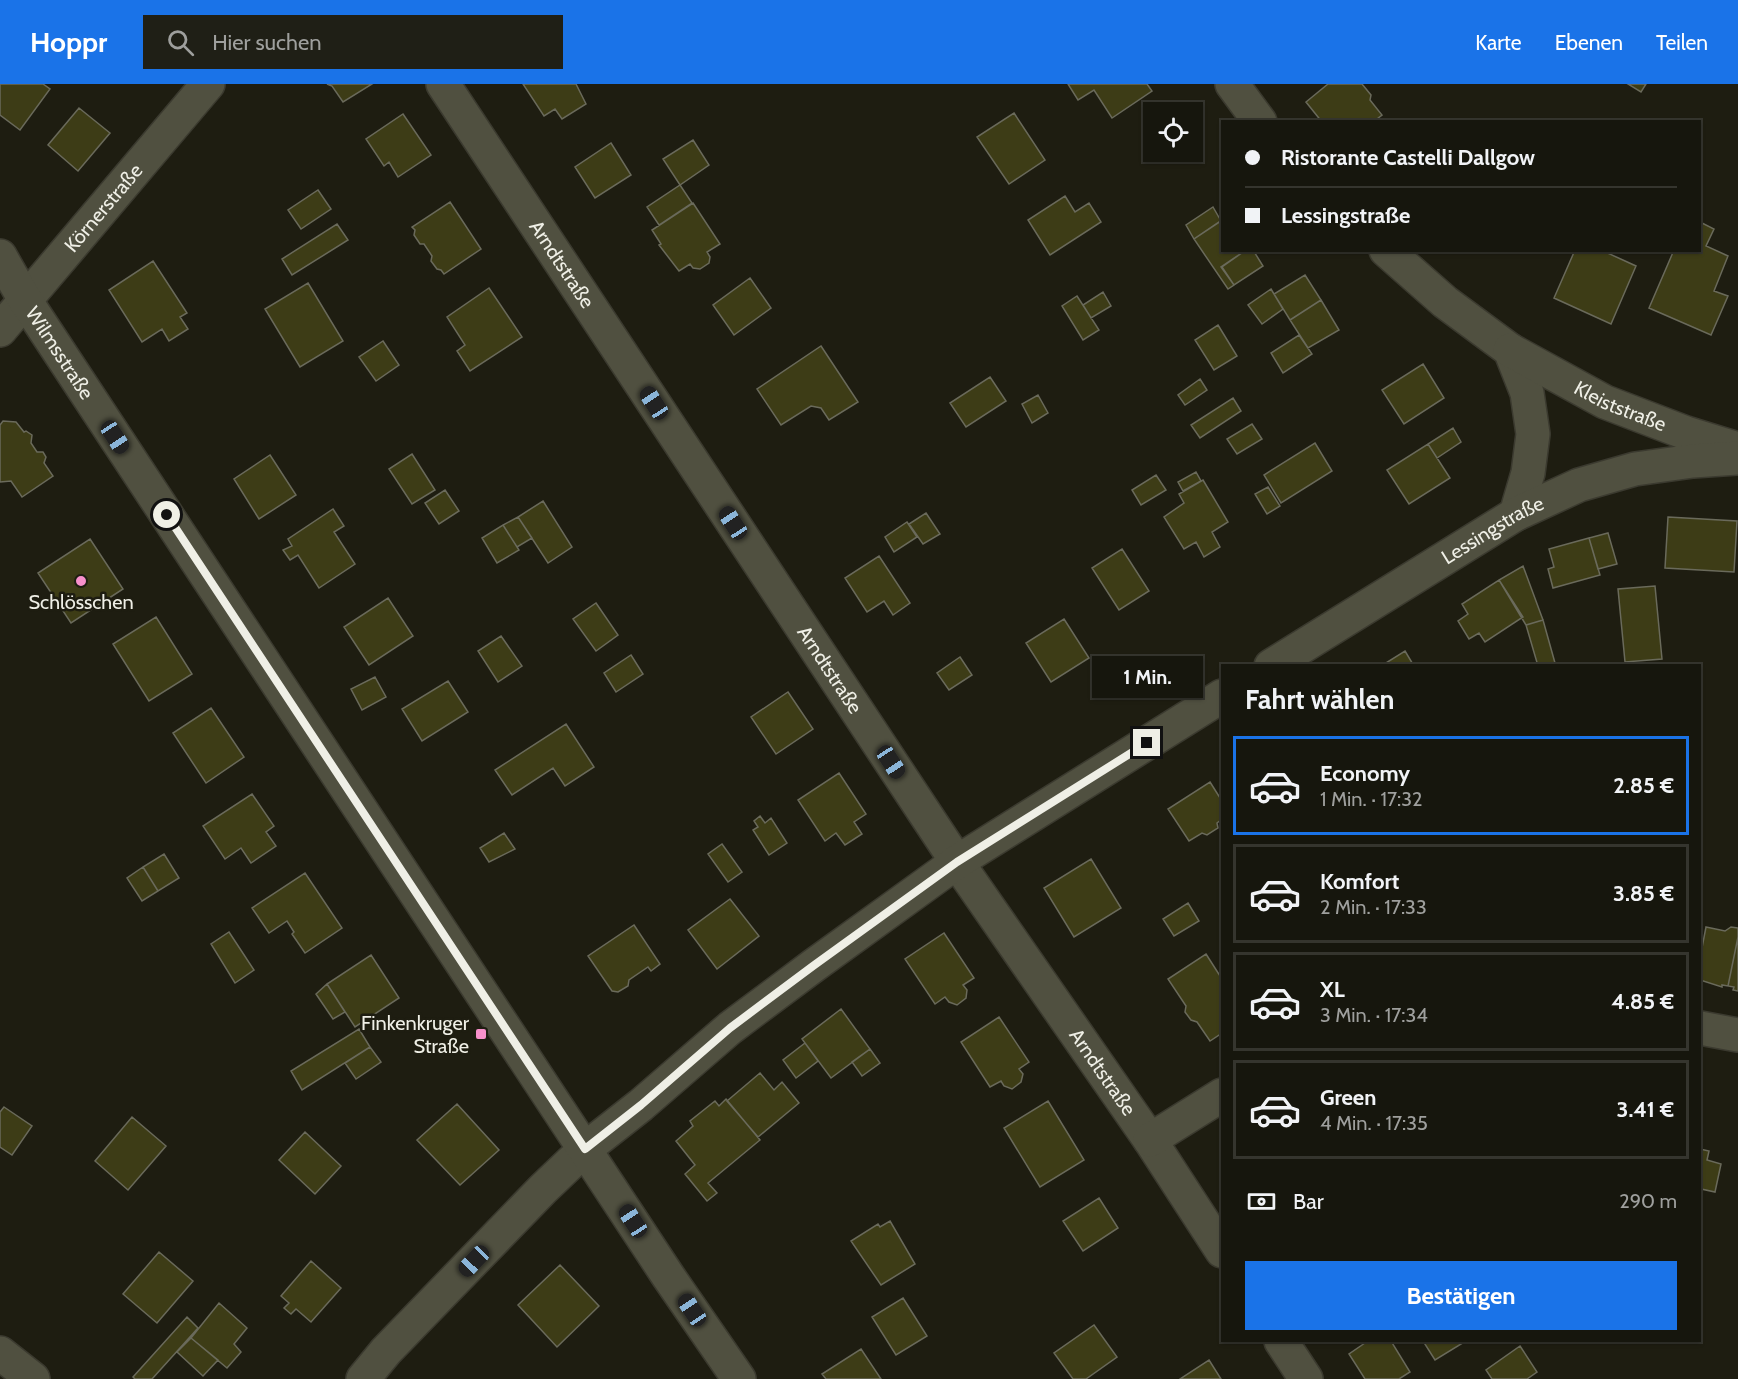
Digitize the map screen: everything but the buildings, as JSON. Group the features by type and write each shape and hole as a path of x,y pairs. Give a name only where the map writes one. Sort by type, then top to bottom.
{"street":[{"name":"Körnerstraße","path":"0,330 208,84"},
{"name":"Arndtstraße","path":"443,84 957,862 1150,1140 1221,1249"},
{"path":"1232,84 1259,120"},
{"name":"Kleiststraße","path":"1388,252 1445,302 1510,350 1605,402 1686,433 1738,449"},
{"name":"Wilmsstraße","path":"0,256 25,300 668,1276 739,1379"},
{"path":"1510,350 1527,393 1533,434 1528,472 1516,514"},
{"name":"Lessingstraße","path":"1273,664 1516,514 1579,485 1635,469 1738,458"},
{"path":"363,1379 386,1351 527,1205 585,1149 641,1105 730,1028 957,862 1221,697"},
{"path":"1701,1028 1738,1035"},
{"path":"1150,1140 1221,1096"},
{"path":"1282,1342 1306,1379"},
{"path":"0,1353 33,1379"}],"place":[{"name":"Schlösschen","path":"81,581"},
{"name":"Finkenkruger Straße","path":"481,1034"}],"route":[{"path":"167,515 585,1149 641,1105 730,1028 813,966 957,862 1147,743"}]}
